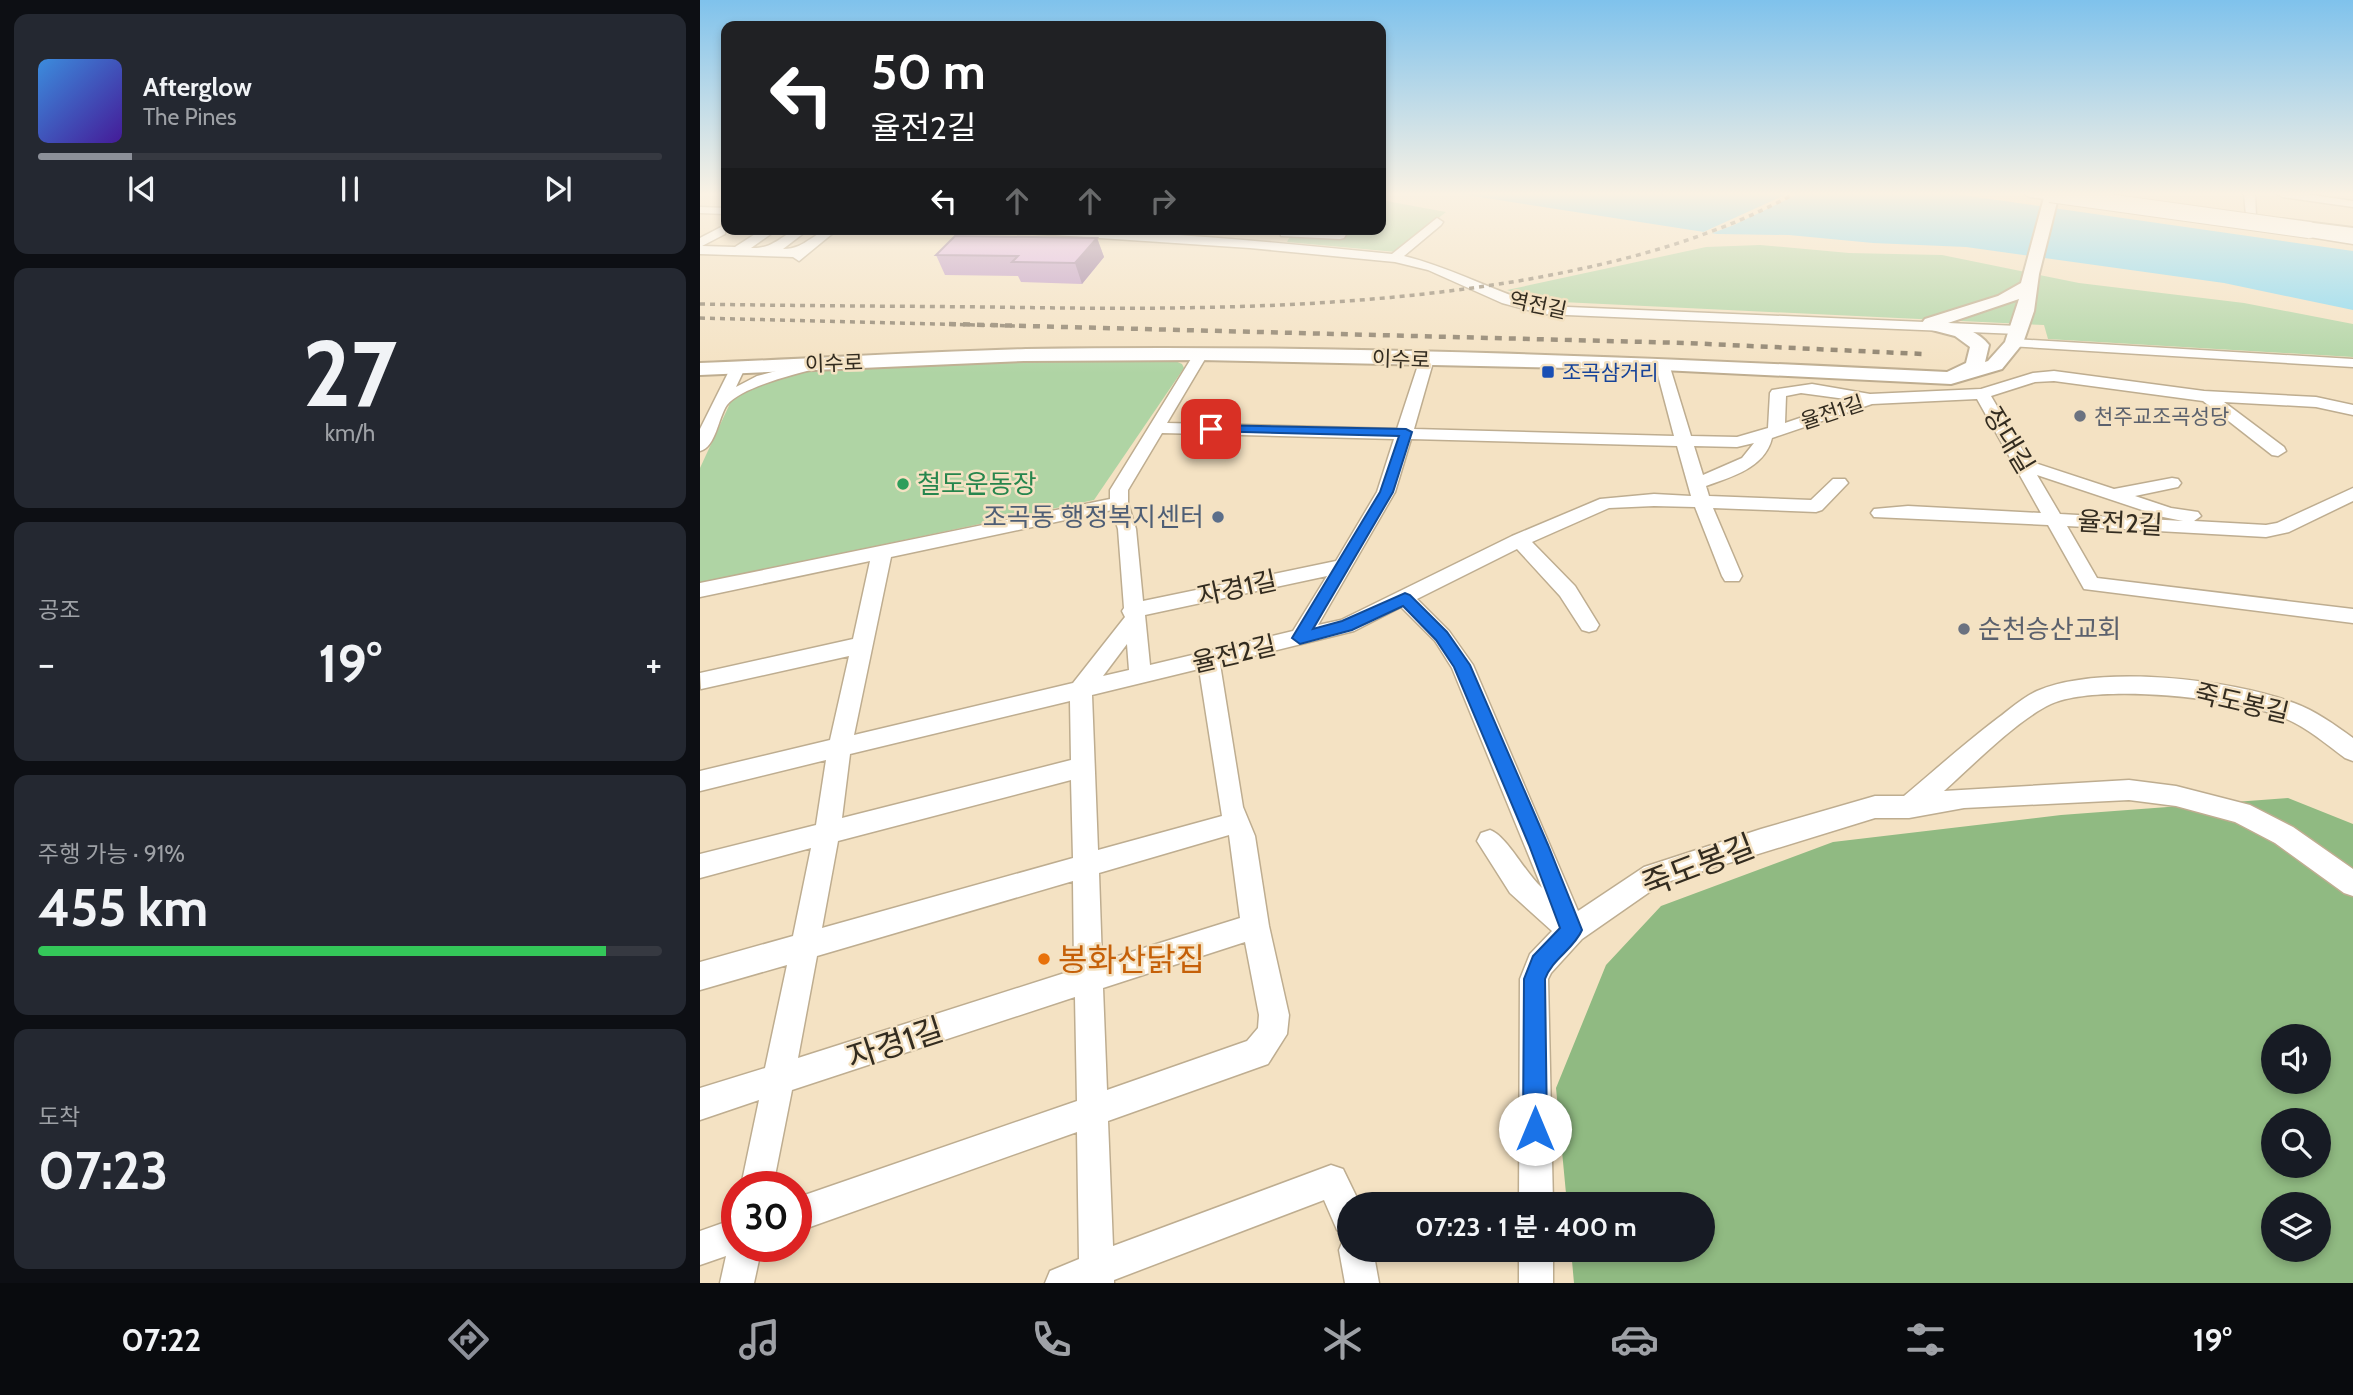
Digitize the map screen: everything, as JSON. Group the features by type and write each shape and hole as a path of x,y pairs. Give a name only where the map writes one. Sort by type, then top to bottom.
{"main road":[{"path":"2016,337 2025,311 2037,254"},
{"path":"1929,326 2004,300 2031,278"},
{"path":"1929,326 1973,337 1980,345 1978,361 1966,370 1929,379"},
{"name":"이수로","path":"700,369 1024,355 1201,354 1661,365 1929,379 1965,376 1984,370 2001,360 2016,337"}],"street":[{"name":"역전길","path":"1354,254 1395,258 1432,267 1507,300 1543,310 1929,326 2016,337 2353,363"},
{"path":"1395,258 1400,254"},
{"path":"700,781 1140,676 1132,616 1127,529 1119,503 1119,489 1201,354"},
{"path":"1300,638 1386,492 1427,359"},
{"path":"721,401 762,379 817,364"},
{"path":"1661,365 1702,502 1732,576"},
{"path":"700,446 737,368"},
{"name":"장대길","path":"2353,410 2316,402 2207,396 2054,376 2033,378 1982,394 2091,583 2353,616"},
{"path":"1696,483 1728,472 1753,457 1770,432 1778,393 1789,389 1826,390 1870,399"},
{"name":"율전1길","path":"1156,428 1737,442 1870,399 1910,395 1982,394"},
{"path":"2207,396 2278,451"},
{"path":"2024,465 2169,513 2194,516 2202,528"},
{"name":"율전2길","path":"1140,676 1347,626 1519,540 1606,503 1626,500 1816,506 1839,483"},
{"path":"2113,523 2107,505 2108,499 2115,494 2172,483"},
{"name":"율전2길","path":"1880,513 1908,512 2266,531 2282,528 2353,494"},
{"path":"700,590 1119,503"},
{"path":"1519,540 1547,566 1583,611 1589,625"},
{"path":"760,1171 806,946 840,746 882,552"},
{"name":"자경1길","path":"1132,616 1343,566"},
{"path":"1405,598 1442,636 1462,665 1539,845 1572,930"},
{"path":"1097,1276 1081,689 1132,616"},
{"path":"701,681 862,645"},
{"path":"812,1210 1093,1113 1257,1053 1272,1034 1274,1015 1255,926 1238,822 1231,807 1209,661"},
{"name":"죽도봉길","path":"1909,807 1983,742 2045,697 2079,687 2157,687 2250,700 2294,713 2353,751"},
{"path":"700,866 1083,767"},
{"name":"죽도봉길","path":"1536,1192 1534,979 1546,956 1572,930 1653,875 1760,840 1875,807 1909,807 1964,798 2115,791 2176,796 2241,813 2294,841 2353,884"},
{"path":"700,976 1238,822"},
{"path":"1490,841 1519,884 1572,930"},
{"name":"자경1길","path":"700,1104 1255,926"},
{"path":"1062,1283 1097,1276 1331,1181 1337,1193"},
{"path":"700,1248 721,1241"},
{"path":"737,1283 742,1262"},
{"path":"1358,1262 1362,1283"},
{"path":"1536,1262 1536,1283"}],"green space":[{"path":"1674,254 1942,255 2079,283 2244,303 2353,324 2353,357 2048,339 2044,325 1541,301 1507,290"},
{"name":"철도운동장","path":"1066,360 1173,360 1184,368 1094,500 700,583 700,468 732,399 746,390 795,371"},
{"path":"2288,798 2353,824 2353,1283 1574,1283 1572,1262 1715,1262 1715,1192 1566,1192 1556,1088 1606,965 1661,906 1833,842 2061,815"}],"water":[{"path":"2015,254 2353,254 2353,310 2224,283"}],"building":[{"path":"1083,254 1075,263 1012,262 1018,256 936,255"}],"railway":[{"path":"700,304 1191,308 1325,303 1458,290 1524,280 1641,254"},
{"path":"700,318 1018,326"},
{"path":"949,324 1686,343 1923,354"}],"place":[{"name":"조곡삼거리","path":"1548,372"},
{"name":"천주교조곡성당","path":"2080,416"},
{"name":"철도운동장","path":"903,484"},
{"name":"조곡동 행정복지센터","path":"1218,517"},
{"name":"순천승산교회","path":"1964,629"},
{"name":"봉화산닭집","path":"1044,959"}],"route":[{"path":"1211,429 1406,432 1386,492 1300,638 1347,626 1405,598 1442,636 1462,665 1539,845 1572,930 1552,948 1540,964 1534,979 1535,1129"}]}
